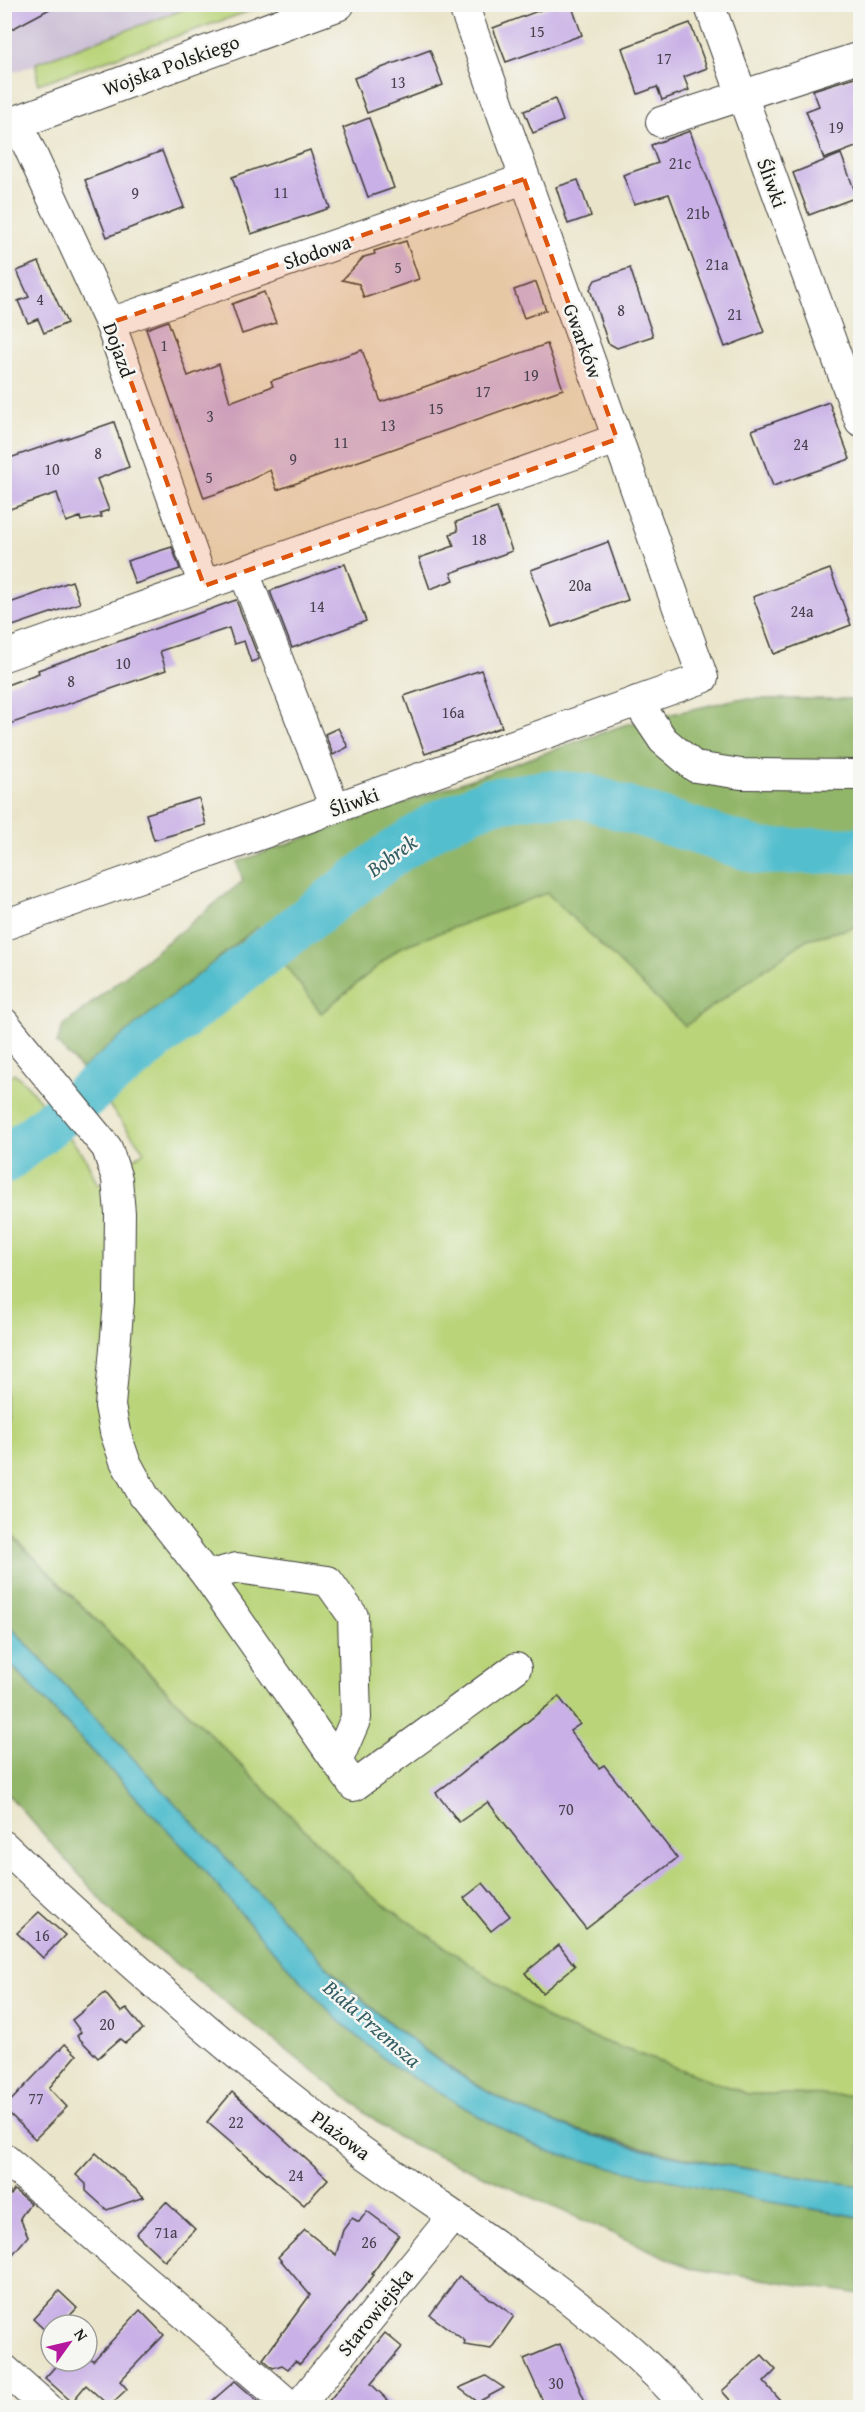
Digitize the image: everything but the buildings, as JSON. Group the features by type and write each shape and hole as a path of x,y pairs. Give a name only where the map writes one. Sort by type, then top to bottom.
{"main road":[{"name":"Wojska Polskiego","path":"8,125 338,4"}],"street":[{"name":"Gwarków","path":"463,4 703,678"},
{"name":"Śliwki","path":"709,4 741,96 849,356 861,421"},
{"path":"661,122 861,57"},
{"name":"Dojazd","path":"8,125 110,323 204,586"},
{"name":"Słodowa","path":"110,323 524,179"},
{"path":"4,656 617,439"},
{"path":"244,572 335,808"},
{"name":"Śliwki","path":"4,925 703,678"},
{"path":"637,701 663,740 695,767 741,774 861,775"},
{"path":"4,1023 107,1148 117,1179 120,1213 119,1300 110,1406 115,1432 125,1461 144,1496 207,1576 354,1786 516,1668"},
{"path":"207,1576 237,1568 328,1581 353,1617 356,1718 337,1762"},
{"name":"Plażowa","path":"4,1846 99,1936 200,2023 326,2125 579,2306 633,2352 689,2408"},
{"path":"4,2158 295,2408"},
{"name":"Starowiejska","path":"295,2408 453,2216"},
{"path":"4,2369 48,2408"}],"highlighted area":[{"path":"524,179 617,439 204,586 110,323"}],"shaded area":[{"path":"4,5 199,5 14,72 5,56"}],"green space":[{"path":"199,4 267,5 38,84 36,63"},
{"path":"737,699 860,699 860,926 807,939 685,1026 547,893 401,947 321,1013 257,927 81,1069 57,1043 63,1026 243,881 237,862 624,725"},
{"path":"547,888 685,1025 807,939 860,926 860,2095 748,2094 556,2024 369,1894 5,1528 5,1174 62,1128 85,1157 98,1185 144,1151 81,1069 257,927 321,1013 401,947"},
{"path":"14,1073 50,1113 5,1149 5,1081"},
{"path":"4,1528 369,1894 556,2024 748,2094 860,2095 860,2186 699,2160 572,2128 522,2109 473,2082 427,2052 342,1981 303,1942 5,1620"},
{"path":"4,1658 190,1854 268,1945 336,2018 389,2063 491,2123 547,2151 765,2201 860,2217 860,2294 690,2268 397,2137 116,1916 5,1791"}],"water":[{"path":"50,1113 62,1128 5,1174 5,1149"},
{"name":"Biała Przemsza","path":"4,1620 334,1974 400,2032 448,2068 525,2111 605,2139 733,2167 860,2186 860,2217 765,2201 547,2151 491,2123 389,2063 336,2018 268,1945 190,1854 5,1658"}],"waterway":[{"name":"Bobrek","path":"4,1161 224,984 390,855 437,824 489,801 546,793 585,796 762,852 860,850"}]}
